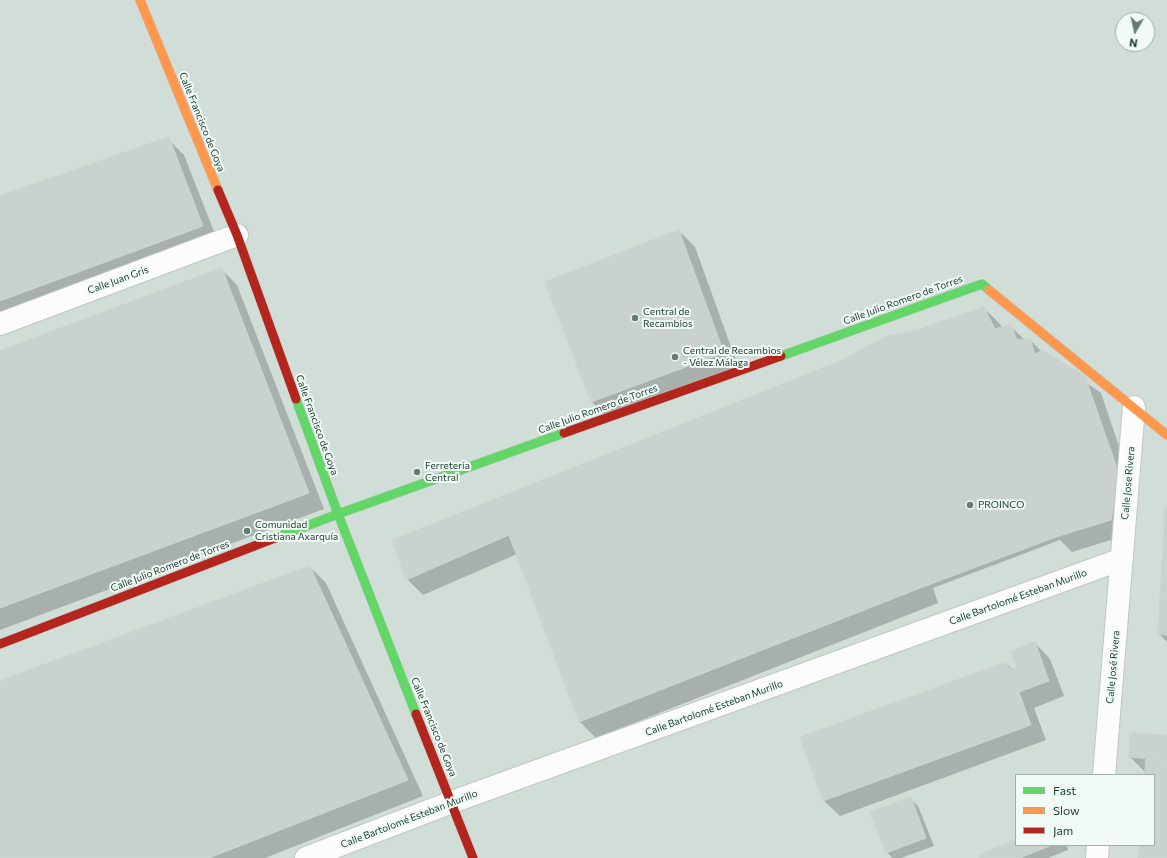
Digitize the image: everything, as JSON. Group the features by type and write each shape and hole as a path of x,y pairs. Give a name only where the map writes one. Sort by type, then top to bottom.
{"street":[{"name":"Calle Francisco de Goya","path":"140,0 237,235 338,514 473,858"},
{"name":"Calle Juan Gris","path":"0,324 237,235"},
{"name":"Calle Julio Romero de Torres","path":"0,644 338,514 982,284 1167,435"},
{"name":"Calle Jose Rivera","path":"1122,560 1134,407"},
{"name":"Calle José Rivera","path":"1104,774 1122,560"},
{"name":"Calle Bartolomé Esteban Murillo","path":"306,858 452,802 1122,560"},
{"path":"1097,858 1098,846"}],"shaded area":[{"path":"0,0 1167,0 1167,858 0,858"}],"building":[{"path":"169,137 203,226 0,301 0,196"},
{"name":"Central de Recambios","path":"679,230 724,353 591,402 545,282"},
{"path":"222,268 309,493 0,608 0,351"},
{"path":"984,307 995,329 1011,324 1017,340 1030,338 1035,354 1043,350 1085,376 1119,474 1111,520 1056,537 1015,423 885,473 923,587 579,722 509,535 406,580 392,540 842,360 887,336 917,330"},
{"name":"PROINCO","path":"1015,423 1056,537 923,587 885,473"},
{"path":"1167,506 1167,635 1158,634 1165,508"},
{"path":"310,566 408,780 209,858 0,858 0,681"},
{"path":"1035,642 1049,681 1019,692 1031,725 823,801 800,737 1006,662 1009,669 1017,667 1011,651"},
{"path":"1131,733 1167,735 1167,760 1129,757"},
{"path":"1146,759 1167,760 1167,858 1138,858 1139,846 1155,846 1155,774 1145,774"},
{"path":"911,797 926,838 886,853 870,812"},
{"path":"1015,840 1015,846 1050,846 1020,858 980,858 979,855"}],"traffic: fast":[{"path":"781,356 982,284 989,290"},
{"path":"296,399 338,514 416,714"},
{"path":"275,538 564,433"}],"traffic: slow":[{"path":"140,0 218,190"},
{"path":"989,290 1167,435"}],"traffic: jam":[{"path":"218,190 237,235 296,399"},
{"path":"564,433 781,356"},
{"path":"0,644 275,538"},
{"path":"416,714 473,858"}],"place":[{"name":"Central de Recambios","path":"635,318"},
{"name":"Central de Recambios - Vélez Málaga","path":"675,357"},
{"name":"Ferretería Central","path":"417,472"},
{"name":"PROINCO","path":"970,505"},
{"name":"Comunidad Cristiana Axarquía","path":"247,531"}]}
